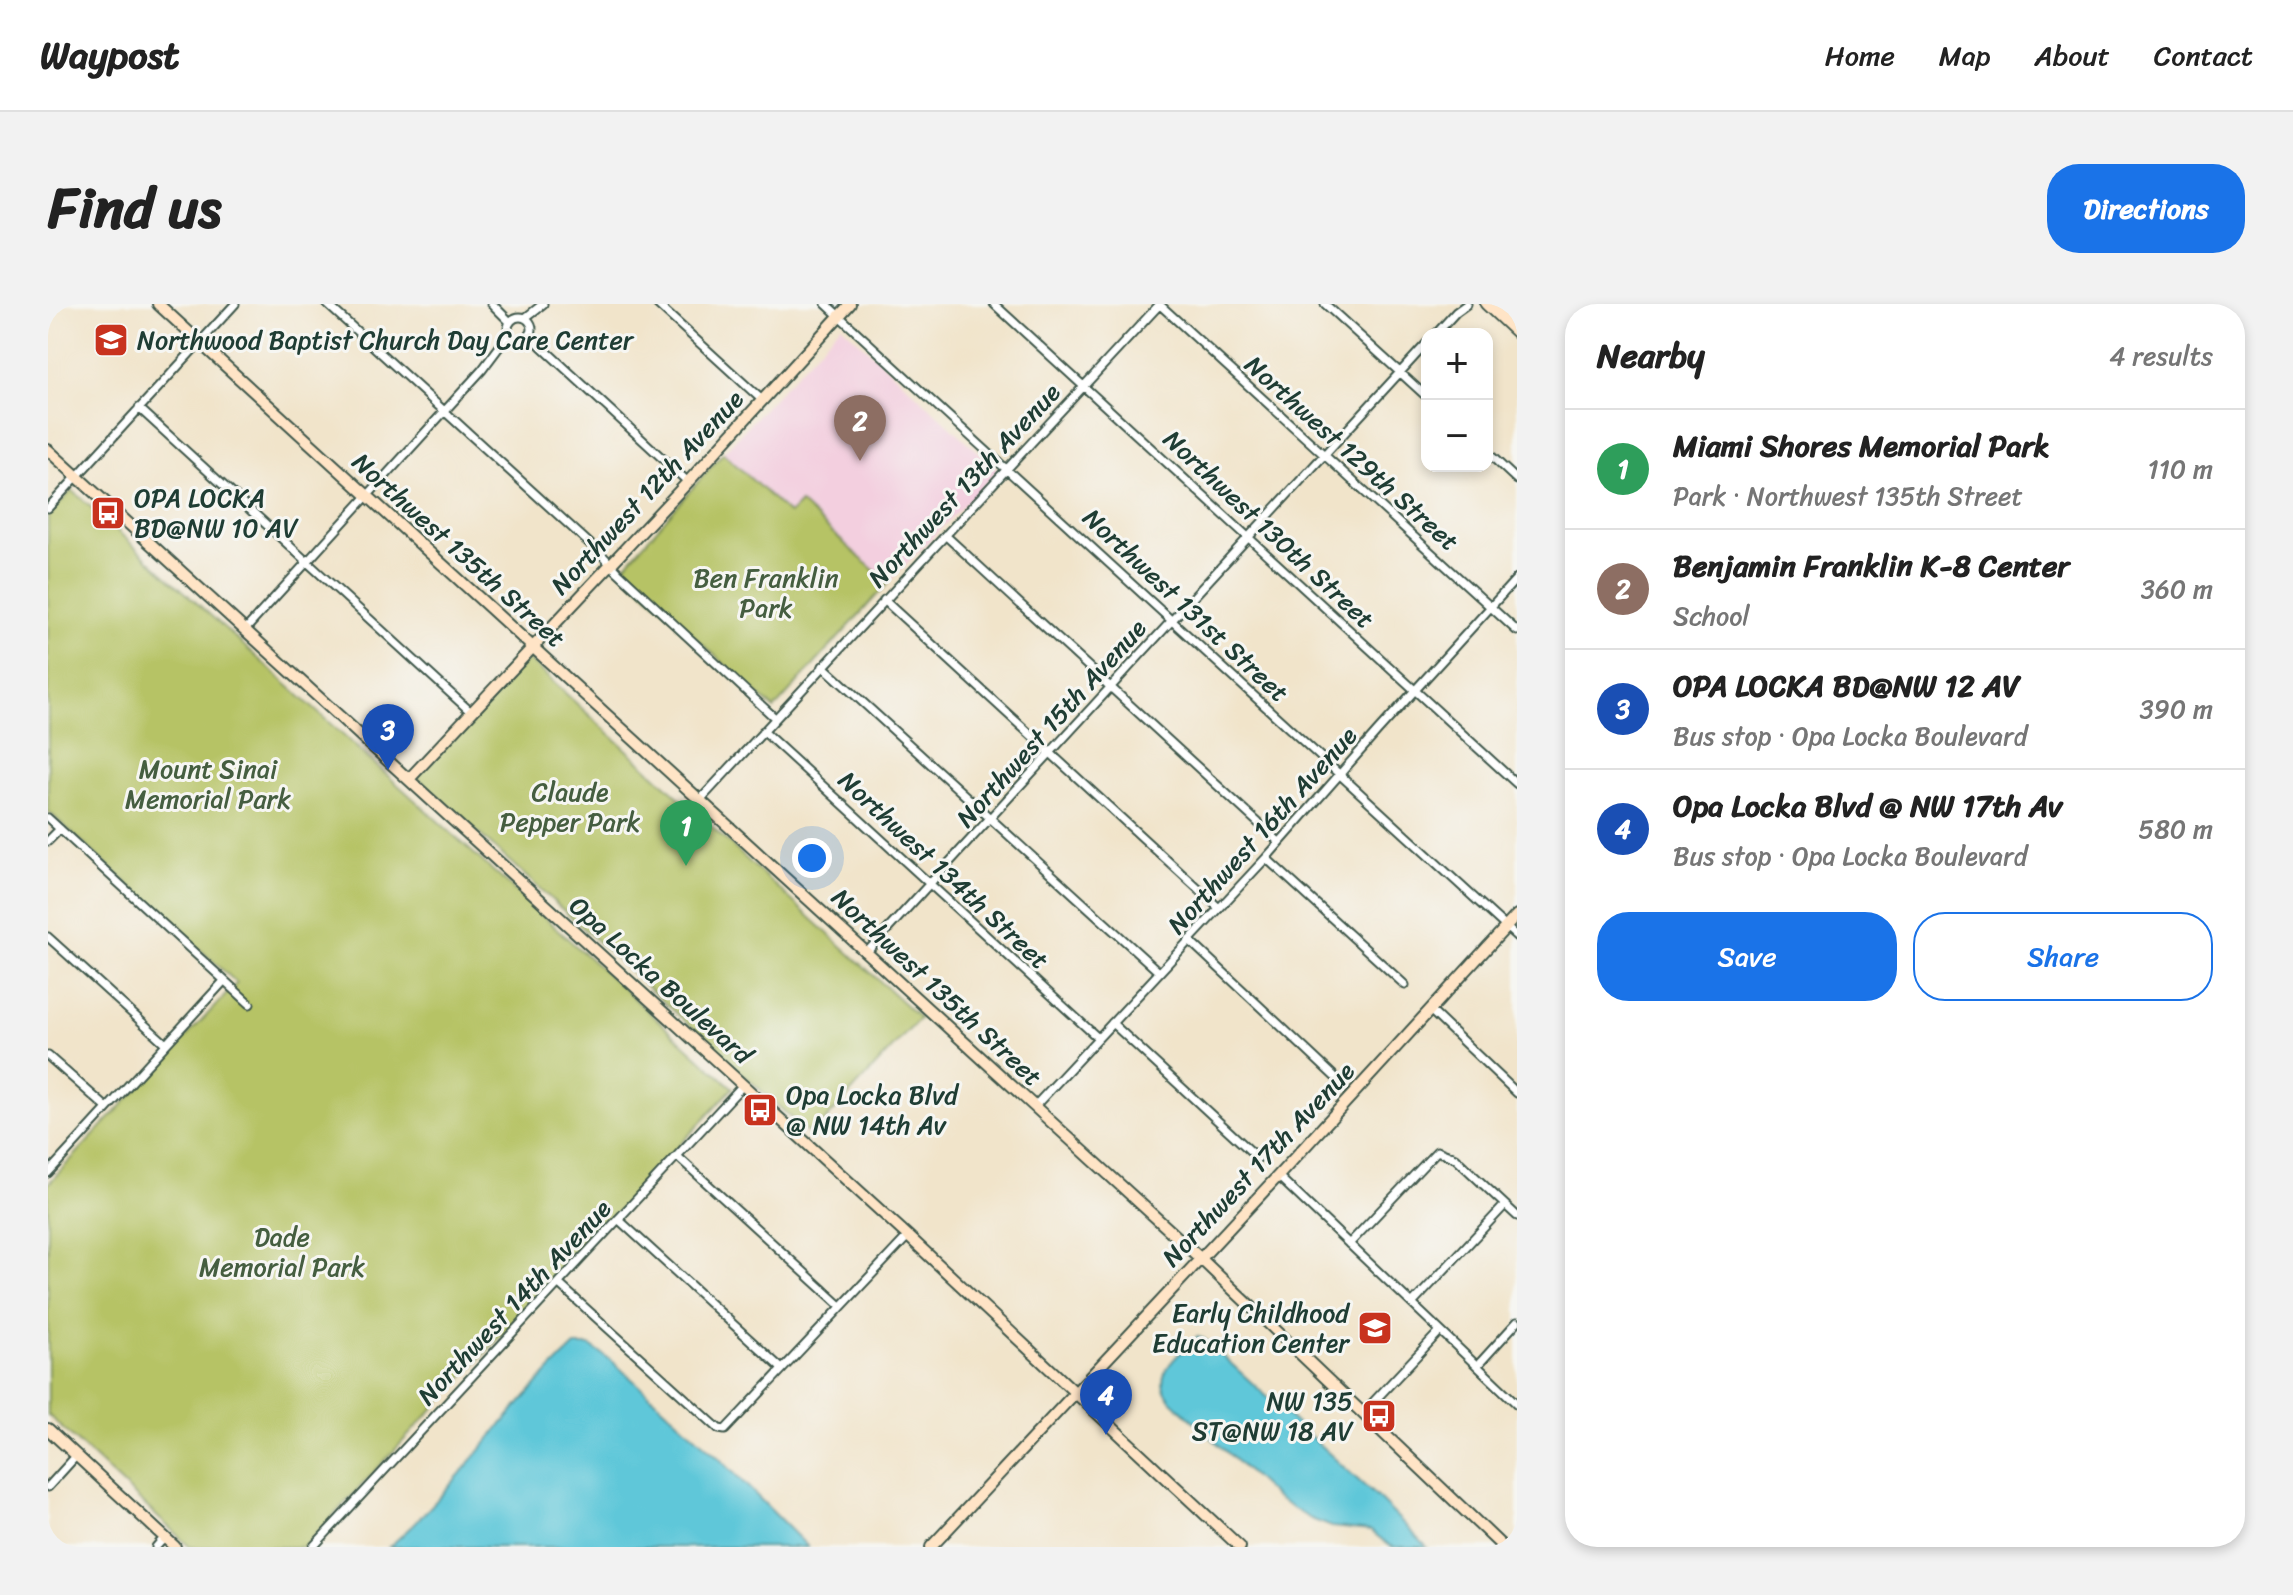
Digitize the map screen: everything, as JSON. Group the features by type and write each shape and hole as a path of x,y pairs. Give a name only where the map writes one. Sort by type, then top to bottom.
{"main road":[{"name":"Northwest 135th Street","path":"158,304 1201,1259 1503,1547"},
{"name":"Northwest 12th Avenue","path":"409,779 850,304"},
{"path":"1486,304 1517,333"},
{"path":"1499,304 1517,321"},
{"name":"Opa Locka Boulevard","path":"48,450 908,1236 1240,1547"},
{"name":"Northwest 17th Avenue","path":"931,1547 1517,915"},
{"path":"48,1429 175,1547"}],"street":[{"path":"48,508 235,304"},
{"path":"327,304 775,718"},
{"path":"493,304 512,320 527,321"},
{"path":"657,304 762,400"},
{"name":"Northwest 131st Street","path":"826,304 1517,937"},
{"name":"Northwest 130th Street","path":"994,304 1517,784"},
{"name":"Northwest 13th Avenue","path":"700,800 1160,304"},
{"name":"Northwest 129th Street","path":"1160,304 1517,631"},
{"path":"1325,304 1421,391"},
{"path":"1441,328 1458,308 1467,304"},
{"path":"541,306 527,321 528,336 537,347 542,347 688,482"},
{"path":"512,320 508,328 512,337"},
{"path":"245,630 495,354 512,337 528,336"},
{"name":"Northwest 15th Avenue","path":"866,953 1421,349"},
{"path":"139,408 472,713"},
{"path":"1493,458 1517,480"},
{"path":"945,535 1279,842"},
{"name":"Northwest 16th Avenue","path":"1034,1107 1266,858 1517,578"},
{"path":"884,600 1219,908"},
{"path":"823,666 1159,972"},
{"name":"Northwest 134th Street","path":"763,731 1098,1038"},
{"path":"48,818 250,1004"},
{"path":"48,841 60,829"},
{"path":"1266,858 1405,985"},
{"path":"48,937 166,1044"},
{"path":"1189,940 1335,1077"},
{"path":"48,1173 224,981"},
{"path":"1430,1010 1517,1093"},
{"path":"1112,1023 1258,1158"},
{"path":"48,1056 107,1108"},
{"name":"Northwest 14th Avenue","path":"313,1547 743,1085"},
{"path":"1349,1244 1437,1151 1455,1158 1517,1216"},
{"path":"677,1156 841,1306"},
{"path":"1278,1176 1517,1404"},
{"path":"1412,1304 1505,1205"},
{"path":"618,1219 782,1369"},
{"path":"559,1284 719,1429 725,1430 908,1236"},
{"path":"1477,1366 1517,1322"},
{"path":"1363,1413 1440,1331"},
{"path":"48,1487 77,1455"},
{"path":"156,1547 165,1537"}],"shaded area":[{"path":"841,325 998,470 888,583 800,503 790,515 723,453"}],"green space":[{"name":"Ben Franklin Park","path":"723,453 789,514 800,503 888,583 774,709 621,570"},
{"name":"Dade Memorial Park","path":"72,490 733,1088 304,1547 190,1547 48,1415 48,1184 237,983 48,811 48,516"},
{"name":"Claude Pepper Park","path":"528,659 920,1018 811,1136 417,777"}],"water":[{"path":"1197,1337 1204,1339 1427,1547 1394,1547 1371,1531 1332,1527 1277,1499 1165,1391 1163,1381 1169,1366"},
{"path":"575,1346 590,1346 611,1360 719,1458 808,1547 389,1547 438,1499 527,1395"}],"place":[{"name":"Northwood Baptist Church Day Care Center","path":"111,340"},
{"name":"Benjamin Franklin K-8 Center","path":"860,461"},
{"name":"OPA LOCKA BD@NW 10 AV","path":"108,513"},
{"name":"OPA LOCKA BD@NW 12 AV","path":"388,770"},
{"name":"Miami Shores Memorial Park","path":"686,866"},
{"name":"Opa Locka Blvd @ NW 14th Av","path":"760,1110"},
{"name":"Early Childhood Education Center","path":"1375,1328"},
{"name":"NW 135 ST@NW 18 AV","path":"1379,1416"},
{"name":"Opa Locka Blvd @ NW 17th Av","path":"1106,1435"}],"park label":[{"name":"Mount Sinai Memorial Park","path":"208,784"}]}
